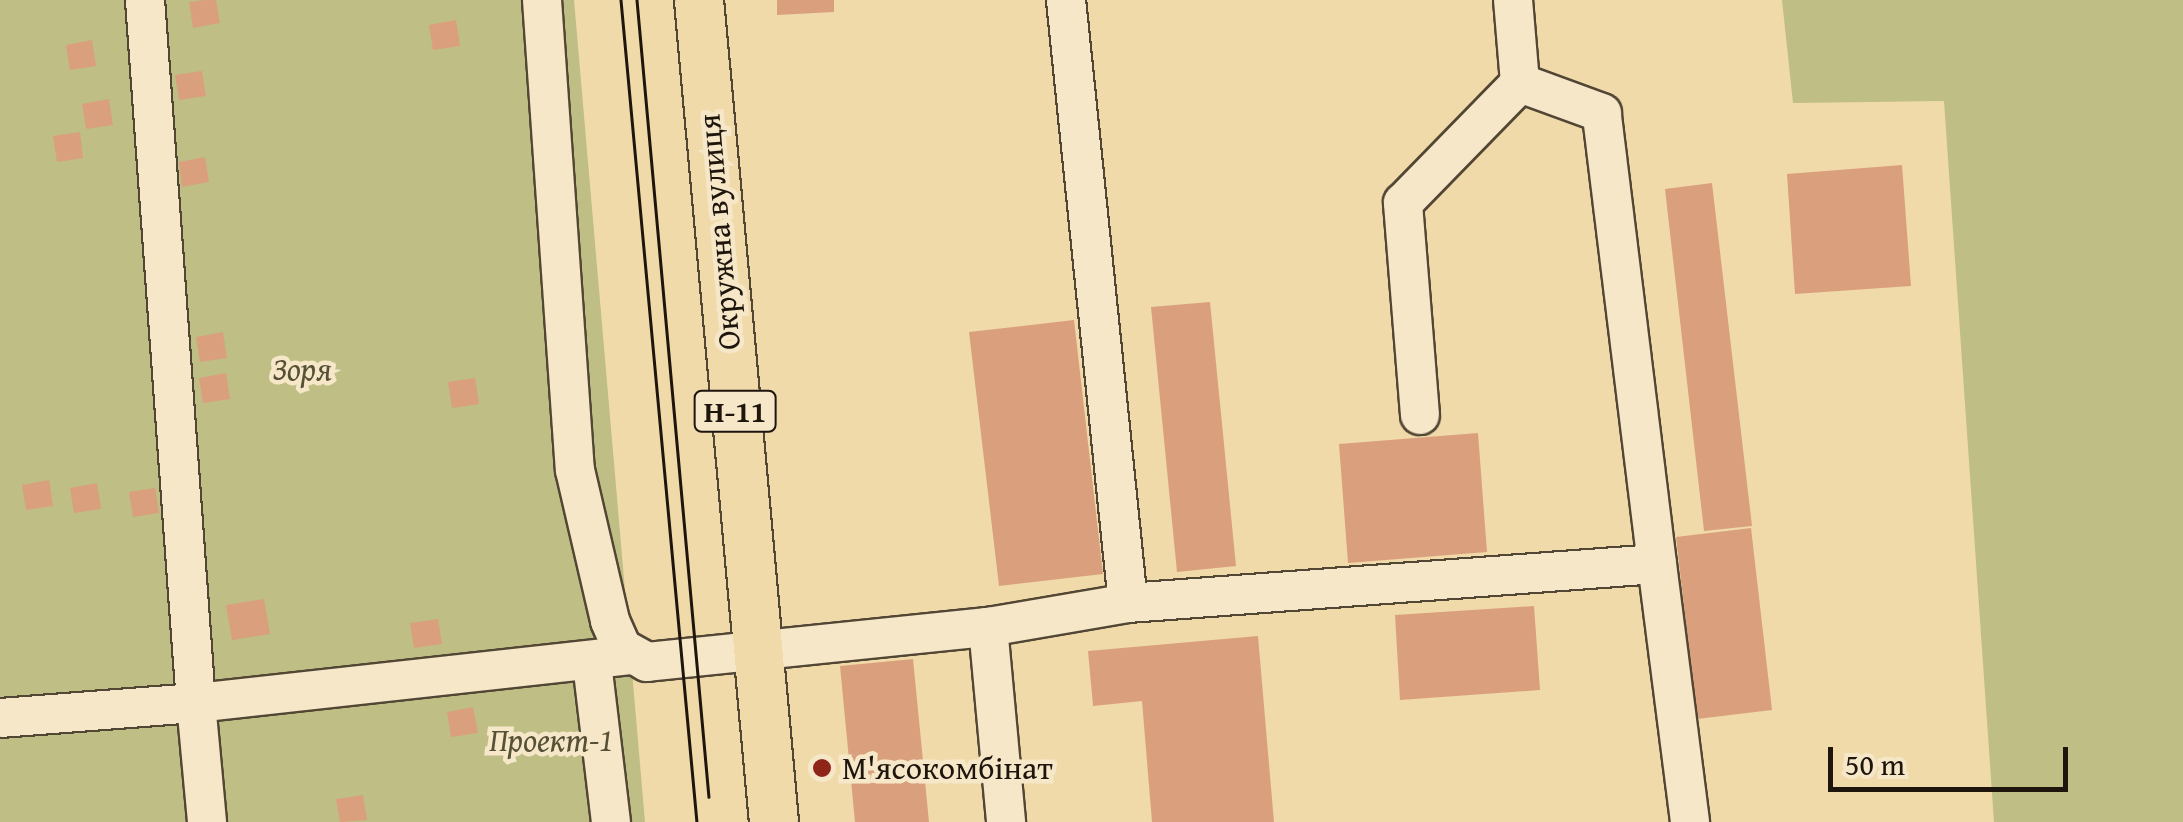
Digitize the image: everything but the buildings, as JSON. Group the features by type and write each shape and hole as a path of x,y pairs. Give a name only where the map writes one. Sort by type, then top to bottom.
{"main road":[{"name":"Окружна вулиця","path":"699,0 774,822"}],"street":[{"path":"145,0 207,822"},
{"path":"542,0 575,470 610,621 610,822"},
{"path":"1066,0 1128,603"},
{"path":"1420,415 1403,203 1520,83 1513,0"},
{"path":"1520,83 1602,113 1690,822"},
{"path":"0,718 196,703 610,659 647,662 756,653 988,627 1128,603 1658,564"},
{"path":"988,627 1006,822"}],"green space":[{"name":"Зоря","path":"0,0 574,0 645,822 0,822"},
{"path":"1782,0 2183,0 2183,822 1994,822 1944,101 1793,103"}],"tram line":[{"path":"621,0 697,822"},
{"path":"637,0 709,797"}],"place":[{"name":"М'ясокомбінат","path":"822,768"}],"park label":[{"name":"Проект-1","path":"551,740"}]}
